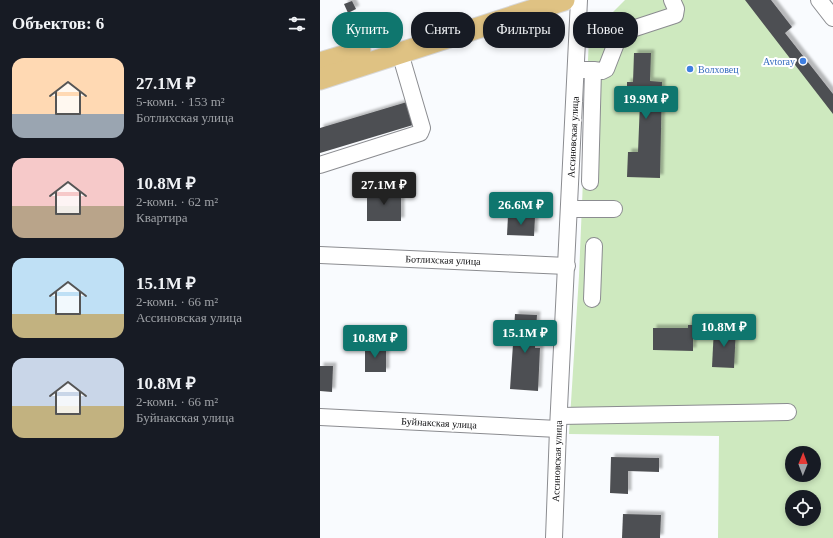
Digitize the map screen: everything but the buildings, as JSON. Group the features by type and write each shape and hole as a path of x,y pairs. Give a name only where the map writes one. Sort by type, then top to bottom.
{"main road":[{"path":"320,63 521,0"},
{"path":"320,79 560,1"}],"street":[{"name":"Ассиновская улица","path":"554,538 558,423 580,0"},
{"path":"576,70 602,71 606,69 620,33 675,15 676,10 672,0"},
{"path":"819,0 833,18"},
{"path":"320,165 420,133 422,128 400,53"},
{"path":"571,168 590,175 593,70"},
{"path":"573,142 591,143"},
{"path":"569,209 614,210"},
{"path":"592,299 594,246"},
{"name":"Ботлихская улица","path":"320,255 566,268 593,272"},
{"name":"Буйнакская улица","path":"320,417 558,423 788,412"}],"green space":[{"path":"625,0 752,0 833,99 833,538 718,538 719,436 569,434 579,276 588,48 638,48 638,12 613,12"}],"place":[{"name":"Avtoray","path":"803,61"},
{"name":"Волховец","path":"690,69"}]}
